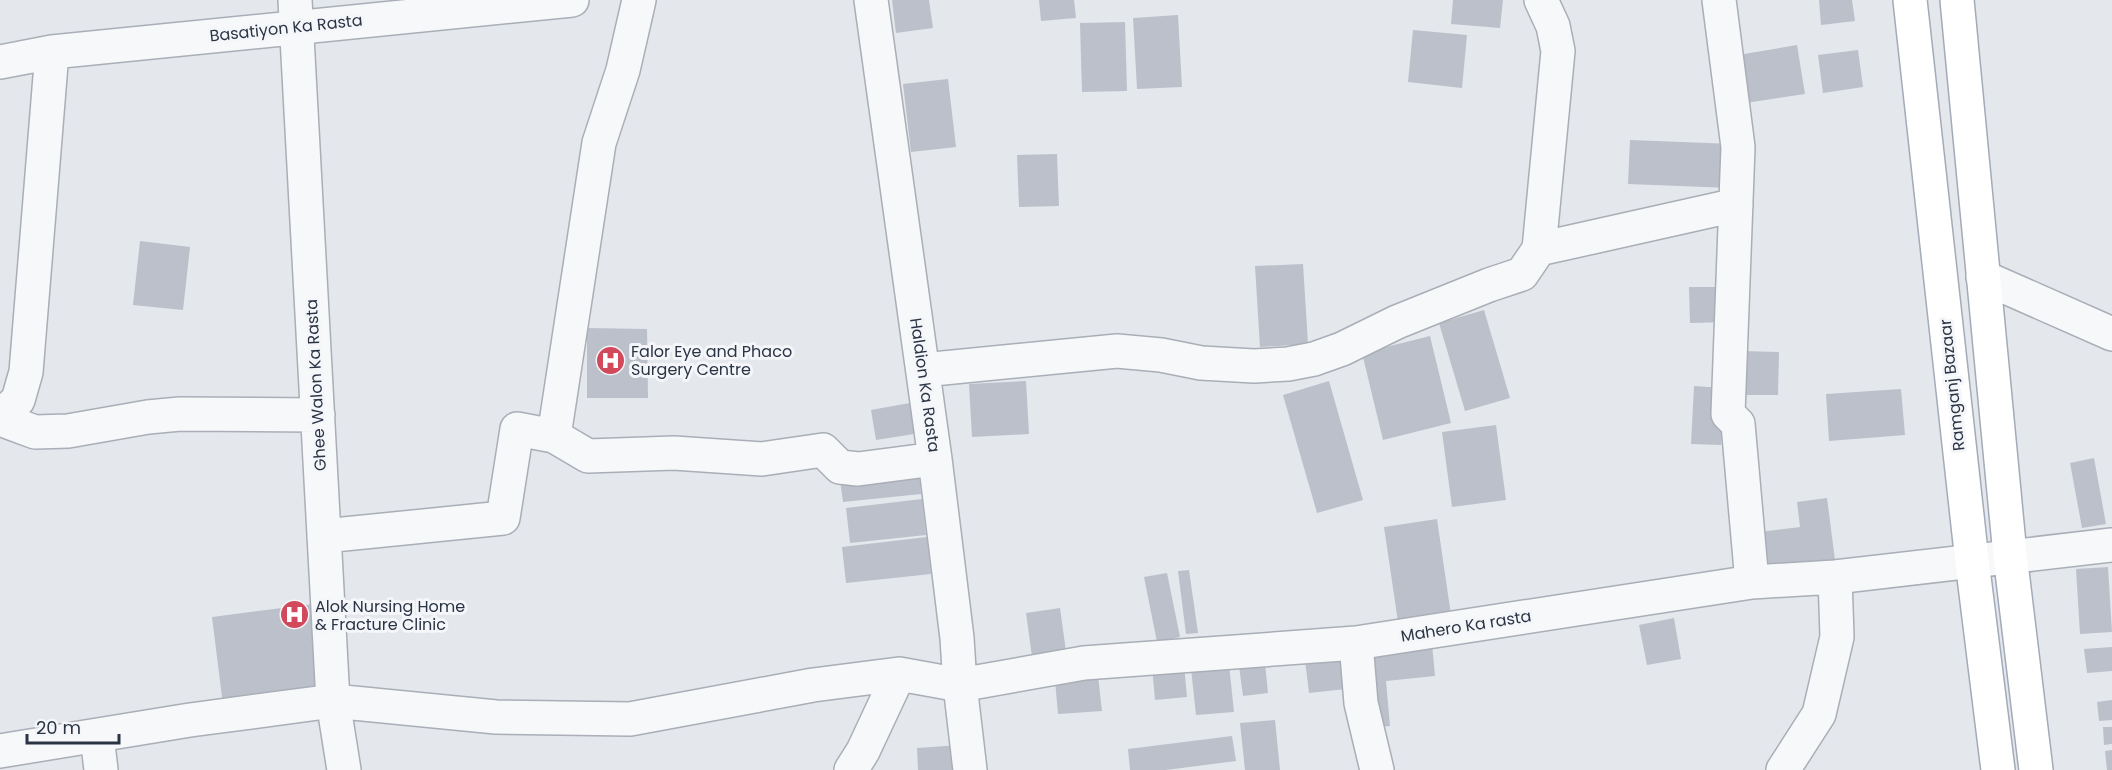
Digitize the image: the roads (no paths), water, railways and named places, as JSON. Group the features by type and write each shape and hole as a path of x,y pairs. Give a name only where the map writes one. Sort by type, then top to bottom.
{"main road":[{"name":"Ramganj Bazaar","path":"1910,0 1972,561 1998,770"},
{"path":"1957,0 2010,555 2036,770"}],"street":[{"name":"Basatiyon Ka Rasta","path":"0,62 296,13 572,0"},
{"path":"554,436 599,143 623,70 639,0"},
{"name":"Haldion Ka Rasta","path":"871,0 935,459 957,638 970,770"},
{"path":"923,370 1117,351 1161,355 1201,363 1254,366 1296,362 1314,359 1342,349 1397,322 1522,274 1539,249 1558,51 1553,26 1540,0"},
{"path":"1719,0 1738,147 1728,414 1738,424 1752,582"},
{"name":"Ghee Walon Ka Rasta","path":"296,13 333,701 344,770"},
{"path":"52,52 26,372 18,400 0,418 35,432 68,431 148,417 180,414 318,415"},
{"path":"1539,249 1736,205"},
{"path":"1983,277 2112,334"},
{"path":"324,536 503,518 517,429 554,436 588,456 674,453 762,459 823,450 840,467 858,469 935,459"},
{"name":"Mahero Ka rasta","path":"960,685 1084,663 1356,643 1752,582 1835,577 2112,545"},
{"path":"1783,770 1819,714 1837,637 1835,577"},
{"path":"1356,643 1361,703 1377,770"},
{"path":"851,770 863,751 899,674"},
{"path":"0,751 190,720 333,701 496,717 630,719 813,685 899,674 960,685"},
{"path":"97,736 101,770"}],"place":[{"name":"Falor Eye and Phaco Surgery Centre","path":"610,360"},
{"name":"Alok Nursing Home & Fracture Clinic","path":"294,615"}]}
